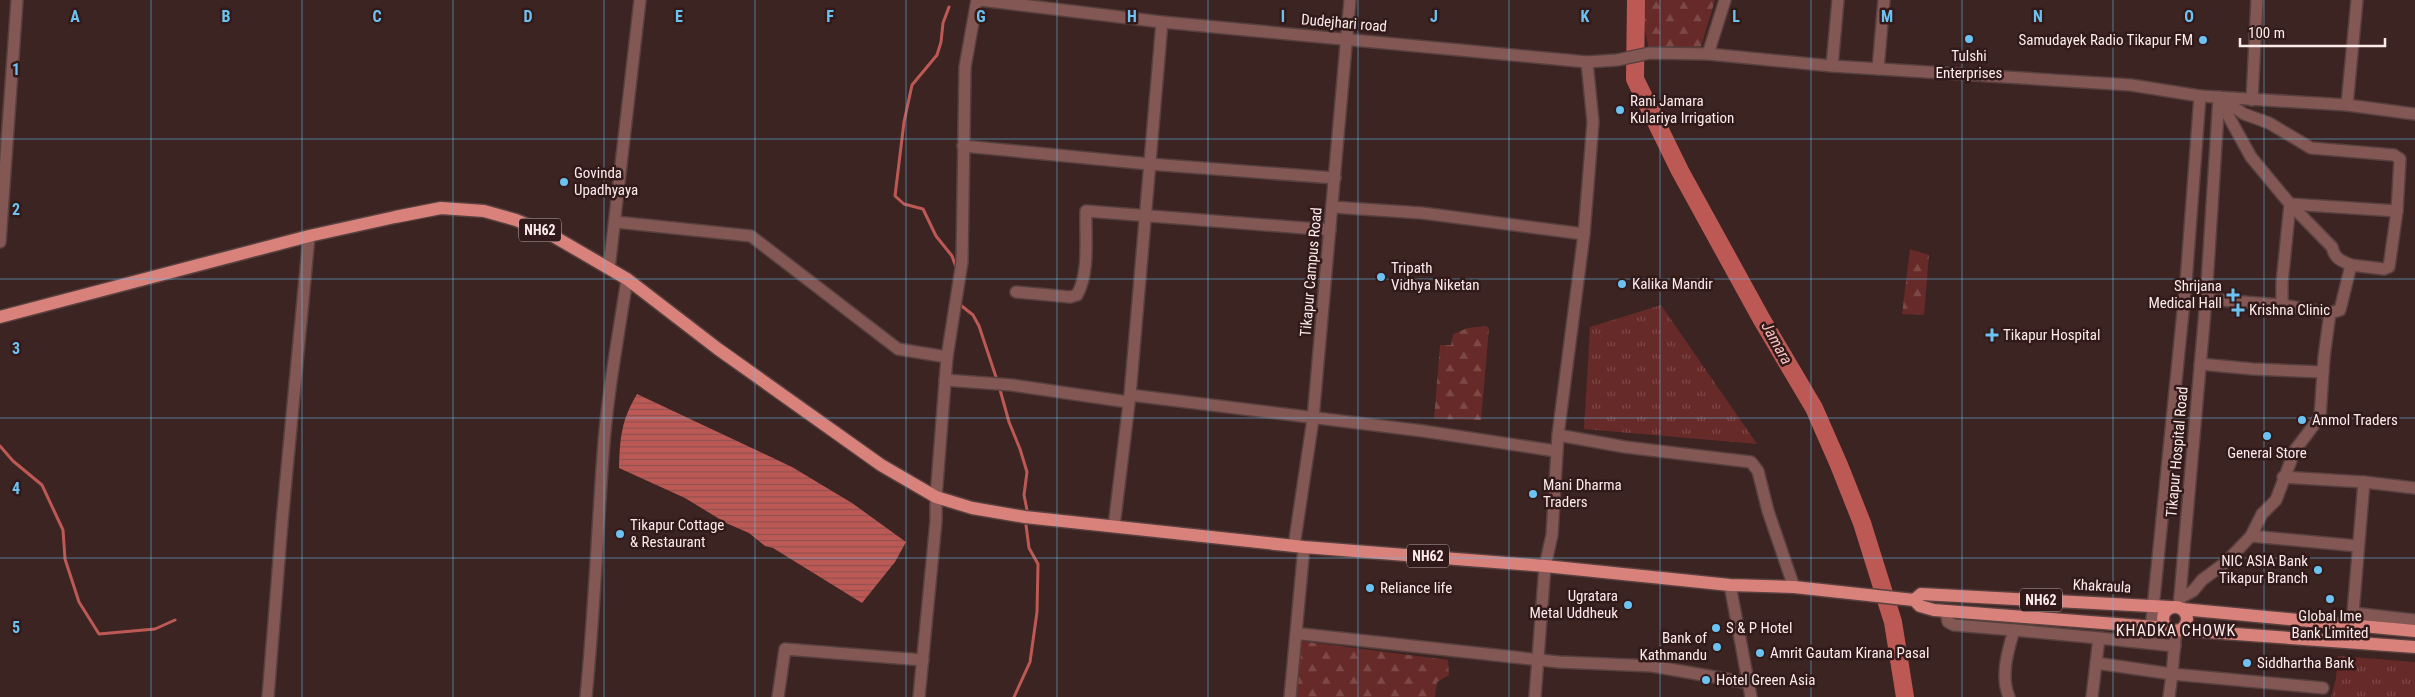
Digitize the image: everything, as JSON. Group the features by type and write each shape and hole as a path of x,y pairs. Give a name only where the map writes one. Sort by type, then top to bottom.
{"main road":[{"name":"NH62","path":"0,317 309,236 441,208 484,211 516,220 548,233 627,279 881,465 936,497 972,508 1019,516 1299,546 1545,566 1730,585 1794,587 1910,600 1920,606 1946,611 2415,648"},
{"name":"Khakraula","path":"1910,600 1921,594 2178,605"},
{"name":"NH62","path":"2178,605 2415,632"},
{"path":"2178,605 2187,620 2174,629 2163,617 2178,605"}],"street":[{"path":"0,242 17,0"},
{"path":"609,269 616,222 640,0"},
{"path":"919,697 936,521 936,497 947,357 962,262 965,67 978,0"},
{"name":"Dudejhari road","path":"978,0 1162,22 1586,62 1617,60 1650,54 1708,54 1832,66 2131,85 2200,96 2347,105 2415,114"},
{"name":"Tikapur Campus Road","path":"1290,697 1299,546 1313,419 1350,0"},
{"path":"1708,54 1725,0"},
{"path":"1832,66 1838,0"},
{"path":"1878,69 1884,0"},
{"path":"2252,100 2257,0"},
{"path":"2347,105 2357,0"},
{"path":"1114,526 1129,399 1162,22"},
{"path":"1535,697 1545,566 1552,535 1556,451 1584,234 1593,122 1586,62"},
{"path":"2151,628 2192,208 2200,96"},
{"path":"2219,97 2244,114 2269,123 2311,148 2394,155 2400,159 2397,211 2389,267 2384,269 2351,265 2338,260 2334,256 2332,247 2290,204 2251,157 2219,97"},
{"name":"Tikapur Hospital Road","path":"2178,605 2206,299 2219,97"},
{"path":"963,146 1149,164 1335,178"},
{"path":"2290,204 2397,211"},
{"path":"2282,305 2282,283 2290,204"},
{"path":"1332,207 1422,213 1584,234"},
{"path":"1016,292 1070,297 1077,295 1085,261 1086,211 1330,230"},
{"path":"616,222 751,236 898,349 947,357"},
{"path":"268,697 282,522 309,236"},
{"path":"2206,299 2242,304 2282,305 2330,313 2340,310 2351,265"},
{"path":"586,697 593,626 603,454 612,370 627,279"},
{"path":"2178,605 2202,580 2225,563 2251,536 2262,514 2276,500 2295,450 2320,417 2330,313"},
{"path":"2200,364 2253,370 2323,372"},
{"path":"945,380 1012,385 1423,431 1556,451"},
{"path":"1558,435 1625,446 1751,462 1758,471 1768,512 1794,587"},
{"path":"2283,478 2364,482 2415,488"},
{"path":"2364,482 2352,613 2415,620"},
{"path":"2251,536 2358,546"},
{"path":"1730,585 1751,697"},
{"path":"1946,611 1948,622 1954,625 2175,646"},
{"path":"2169,697 2175,646 2174,629"},
{"path":"2009,697 2006,680 2007,656 2014,630"},
{"path":"1302,634 1591,664 1652,666 1749,683"},
{"path":"2092,697 2100,638"},
{"path":"778,697 785,649 923,660"},
{"path":"2096,663 2172,674 2323,688"}],"green space":[{"path":"1646,0 1715,0 1701,47 1649,49 1640,9"},
{"path":"1910,249 1929,255 1924,315 1902,314"},
{"path":"1661,305 1757,444 1584,429 1590,327"},
{"path":"1486,326 1489,328 1481,420 1434,419 1440,345 1451,345 1453,334 1468,328"},
{"path":"1300,641 1448,660 1449,675 1437,682 1435,697 1296,697"},
{"path":"2338,656 2415,662 2415,697 2331,697 2336,678"}],"shaded area":[{"path":"637,394 792,467 852,503 906,542 895,562 862,603 773,548 765,546 749,533 726,523 685,498 619,468 622,430"}],"waterway":[{"name":"Jamara","path":"1636,0 1635,79 1680,171 1762,320 1814,408 1839,465 1862,523 1893,622 1905,697"},
{"path":"949,7 943,23 941,42 937,55 912,85 904,122 895,196 904,204 923,209 936,236 952,256 957,270"},
{"path":"958,303 973,315 979,326 997,380"},
{"path":"999,386 1009,422 1027,472 1024,495 1027,510"},
{"path":"0,446 13,461 42,485 63,530 65,559 79,602 99,634 155,629 175,620"},
{"path":"1014,697 1030,662 1037,612 1038,564 1029,548 1026,525"}],"place":[{"name":"Tulshi Enterprises","path":"1969,39"},
{"name":"Samudayek Radio Tikapur FM","path":"2203,40"},
{"name":"Rani Jamara Kulariya Irrigation","path":"1620,110"},
{"name":"Govinda Upadhyaya","path":"564,182"},
{"name":"Tripath Vidhya Niketan","path":"1381,277"},
{"name":"Kalika Mandir","path":"1622,284"},
{"name":"Shrijana Medical Hall","path":"2233,295"},
{"name":"Krishna Clinic","path":"2238,310"},
{"name":"Tikapur Hospital","path":"1992,335"},
{"name":"Anmol Traders","path":"2302,420"},
{"name":"General Store","path":"2267,436"},
{"name":"Mani Dharma Traders","path":"1533,494"},
{"name":"Tikapur Cottage & Restaurant","path":"620,534"},
{"name":"NIC ASIA Bank Tikapur Branch","path":"2318,570"},
{"name":"Reliance life","path":"1370,588"},
{"name":"Global Ime Bank Limited","path":"2330,599"},
{"name":"Ugratara Metal Uddheuk","path":"1628,605"},
{"name":"S & P Hotel","path":"1716,628"},
{"name":"Bank of Kathmandu","path":"1717,647"},
{"name":"Amrit Gautam Kirana Pasal","path":"1760,653"},
{"name":"Siddhartha Bank","path":"2247,663"},
{"name":"Hotel Green Asia","path":"1706,680"}],"district":[{"name":"KHADKA CHOWK","path":"2176,630"}]}
